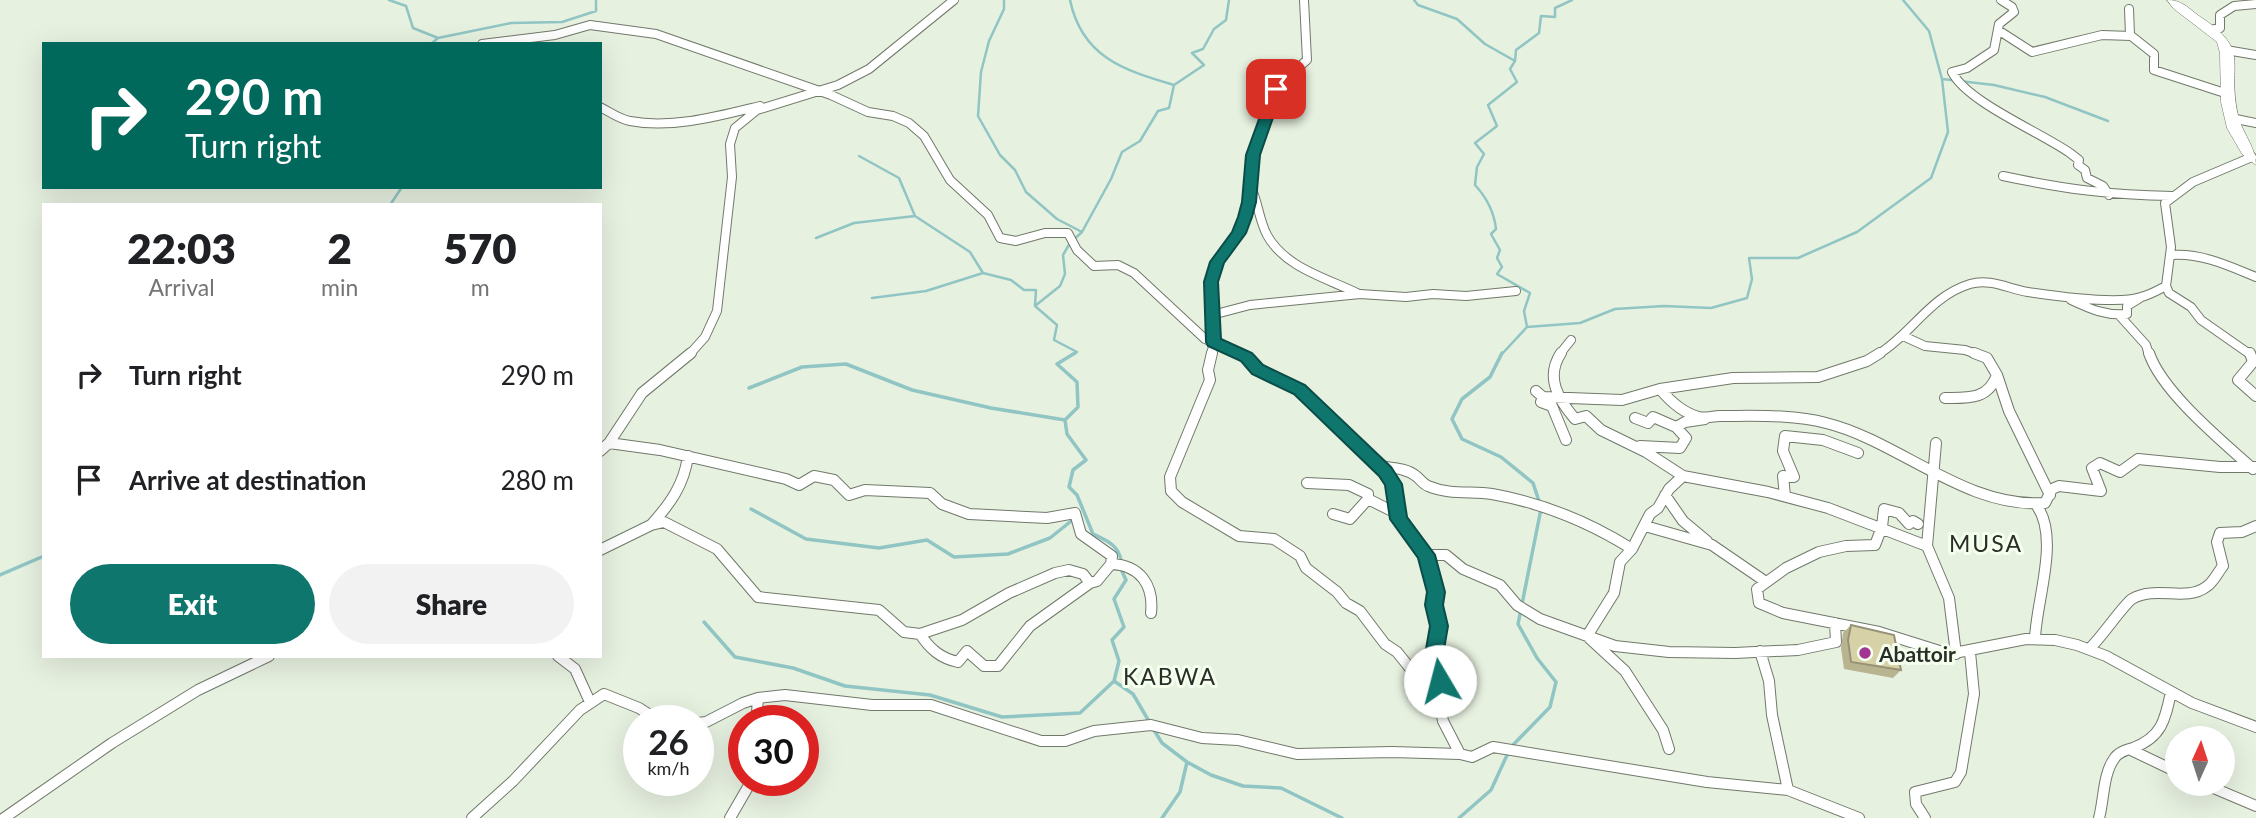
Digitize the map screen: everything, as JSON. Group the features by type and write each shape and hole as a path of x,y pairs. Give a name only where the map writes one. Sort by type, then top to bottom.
{"highway":[{"path":"2173,0 2190,17 2222,39 2227,50 2231,118 2241,144 2254,159"}],"street":[{"path":"602,108 629,121 672,121 729,114 818,91 869,69 954,0"},
{"path":"1304,0 1303,34 1308,48 1307,60 1300,66 1287,69 1276,89 1257,137 1249,202 1238,233 1217,262 1211,282 1214,342 1208,370 1210,380 1170,477 1171,491 1182,502 1239,536 1274,540 1300,556 1306,569 1337,592 1346,603 1360,611 1385,644 1397,652 1426,688 1442,699"},
{"path":"2001,0 2012,7 2014,12 1999,24 1994,50 1967,68 1952,72 1955,80 1965,92 1994,106 2067,150 2079,160 2078,165 2085,170 2087,178 2103,186 2109,195"},
{"path":"2211,30 2220,28 2220,15 2234,6 2256,4"},
{"path":"2129,9 2131,36"},
{"path":"498,42 555,35 590,25 656,34 818,91 868,112 893,116 909,123 924,136 950,180 988,215 1000,238 1016,241 1045,233 1068,233 1077,250 1094,266 1118,265 1134,273 1205,339 1247,357 1258,369 1300,390 1380,466 1393,484 1398,514 1426,555 1436,592 1434,605 1439,626 1435,649 1443,720 1460,754"},
{"path":"1998,30 2032,52 2102,35 2131,36 2154,54 2154,70 2228,94"},
{"path":"2227,50 2256,55"},
{"path":"602,449 642,393 684,361 705,337 717,311 720,295 732,177 730,144 735,128 745,119 757,110 777,102"},
{"path":"2231,118 2256,123"},
{"path":"2254,159 2214,171 2172,196 2165,203 2164,211 2172,255 2166,286 2168,293 2190,307 2201,320 2249,352 2253,362 2238,380 2256,396"},
{"path":"2003,176 2068,190 2109,195 2172,196"},
{"path":"1251,186 1266,234 1277,250 1306,270 1360,294"},
{"path":"2172,255 2184,254 2210,259 2256,277"},
{"path":"1566,440 1552,406 1541,402 1540,394 1560,398 1622,400 1660,389 1733,378 1818,377 1867,361 1889,348 1936,302 1959,288 1974,284 1986,282 2065,297 2140,298"},
{"path":"2065,297 2090,312 2119,315 2127,314 2127,306 2166,286"},
{"path":"1212,315 1250,306 1360,294 1406,297 1433,294 1466,296 1516,291"},
{"path":"2119,315 2146,345 2152,363 2163,380 2210,430 2255,469"},
{"path":"1903,336 1938,349 1973,352 1987,358 1997,375 2009,411 2050,495"},
{"path":"1571,340 1560,353 1550,373 1552,385 1567,411 1575,419 1586,416 1595,426 1646,452 1683,476 1785,496 1882,527 1927,546"},
{"path":"1945,398 1983,396 1993,387 1997,375"},
{"path":"1660,389 1667,399 1708,419"},
{"path":"1676,427 1685,422 1716,416 1824,422 2021,505 2037,506 2045,503 2052,489 2059,486 2101,491 2092,473 2092,468 2100,463 2114,473 2122,473 2138,459 2255,469"},
{"path":"1625,443 1661,449 1680,447 1686,438 1676,427 1653,417 1648,423 1635,418"},
{"path":"1785,496 1783,476 1794,477 1783,451 1785,436 1804,435 1837,443 1858,453"},
{"path":"609,443 688,456 786,479 799,485 814,476 834,480 849,495 865,490 930,493 942,504 969,514 1047,518 1075,513 1081,534 1112,556 1111,564 1097,581 1090,583 1081,592 1054,607 1029,626 998,666 984,666 967,651 958,662 941,659 920,634"},
{"path":"1936,443 1927,546 1943,579 1955,620 1956,654"},
{"path":"651,525 682,487 687,474 688,456"},
{"path":"1380,466 1402,469 1415,475 1426,486 1460,493 1491,494 1560,511 1575,521 1593,526 1632,549"},
{"path":"1587,636 1614,593 1620,562 1632,549 1665,495 1683,476"},
{"path":"1307,483 1349,485 1368,494 1368,499"},
{"path":"1665,495 1683,521 1712,545 1766,582"},
{"path":"1368,499 1398,514"},
{"path":"1333,514 1350,519 1368,499"},
{"path":"2035,639 2035,609 2047,537 2045,520 2037,506"},
{"path":"1918,524 1913,521 1909,524 1906,517 1893,510 1884,509 1882,527 1875,545 1844,545 1819,551 1766,582 1757,589 1756,596 1764,607 1892,635 1920,648 1956,654 2005,642 2035,639 2090,648 2171,692 2228,719 2256,727"},
{"path":"602,549 651,525 664,522 717,549 758,597 879,610 904,632 920,634 962,620 1009,593 1055,573 1069,570 1083,574 1090,583"},
{"path":"1644,526 1712,545"},
{"path":"2090,648 2133,599 2153,596 2162,591 2193,593 2207,587 2223,566 2217,542 2220,533 2242,532 2256,526"},
{"path":"1426,555 1446,555 1452,564 1503,587 1518,605 1540,618 1626,648 1655,651 1793,651 1834,644 1835,623"},
{"path":"1111,564 1126,563 1139,573 1147,583 1151,595 1151,613"},
{"path":"1587,636 1625,671 1663,730 1669,750"},
{"path":"1760,651 1769,681 1772,715 1787,790"},
{"path":"1925,818 1916,804 1915,792 1927,786 1942,786 1955,782 1961,772 1974,694 1970,652"},
{"path":"4,818 111,743 198,690 265,658"},
{"path":"561,658 575,669 590,702"},
{"path":"575,669 576,658"},
{"path":"2099,818 2113,758 2121,751 2144,746 2157,735 2163,726 2171,692"},
{"path":"472,818 501,795 563,729 571,716 590,702 604,694 632,705"},
{"path":"714,718 758,698 785,695 872,705 931,705 1041,741 1065,741 1094,731 1151,724 1202,738 1238,740 1297,754 1460,754 1472,757 1493,747 1707,782 1787,790 1859,818"},
{"path":"758,698 758,705"},
{"path":"2131,750 2165,766"},
{"path":"730,818 743,796"},
{"path":"2232,796 2256,806"}],"building":[{"name":"Abattoir","path":"1851,625 1894,635 1901,670 1851,662 1848,640"}],"waterway":[{"path":"389,0 406,6 413,28 438,38"},
{"path":"438,38 511,23 562,22 596,11 596,0"},
{"path":"1004,0 1004,9 989,41 981,72 978,116 1000,155 1015,170 1026,192 1057,219 1082,232"},
{"path":"1070,0 1084,35 1107,58 1122,67 1174,85"},
{"path":"1174,85 1204,65 1192,53 1203,49 1214,29 1226,20 1229,0"},
{"path":"1414,0 1418,5 1457,19 1485,44 1515,61"},
{"path":"1515,61 1516,50 1539,33 1541,16 1555,17 1555,8 1572,0"},
{"path":"1903,0 1929,31 1942,79"},
{"path":"433,42 438,38"},
{"path":"1515,61 1510,69 1517,82 1488,105 1497,126 1475,143 1484,154 1477,167 1475,185 1494,216 1496,229 1491,234 1500,250 1497,258 1502,267 1497,274 1530,293 1524,311 1527,327"},
{"path":"1527,327 1580,323 1615,309 1664,306 1711,308 1747,298 1752,279 1749,258 1798,258 1857,232 1931,178 1948,132 1942,79"},
{"path":"1942,79 1994,85 2045,97 2108,121"},
{"path":"1082,232 1111,179 1122,152 1140,141 1158,111 1169,108 1174,85"},
{"path":"859,156 899,178 915,216"},
{"path":"391,203 401,189"},
{"path":"816,238 854,223 915,216"},
{"path":"915,216 970,252 983,273"},
{"path":"1072,355 1077,352 1054,340 1057,325 1035,306 1060,286 1065,274 1063,255 1070,243 1082,232"},
{"path":"872,298 926,291 983,273"},
{"path":"983,273 1011,280 1024,290 1036,290 1035,305"},
{"path":"1501,355 1527,327"},
{"path":"1065,420 1078,407 1077,382 1057,364 1075,353"},
{"path":"1501,355 1490,377 1462,399 1452,419 1462,439 1501,457 1533,483 1539,501"},
{"path":"749,388 802,367 846,364 912,390 991,408 1065,420"},
{"path":"1065,420 1067,434 1086,460 1073,470 1069,487 1077,495 1093,534 1115,547 1121,561"},
{"path":"751,509 806,539 879,548 927,540 954,557 1008,554 1050,538 1075,518"},
{"path":"1512,746 1550,707 1556,682 1537,658 1518,624 1541,509"},
{"path":"0,575 42,557"},
{"path":"1121,569 1126,580 1114,599 1124,627 1112,640 1119,661 1114,681 1133,694 1150,723"},
{"path":"704,622 735,657 793,668 845,686 930,695 1002,717 1080,713 1113,682"},
{"path":"1154,730 1162,743 1187,762"},
{"path":"1459,818 1491,790 1508,753"},
{"path":"1162,818 1180,792 1187,762"},
{"path":"1187,762 1211,775 1243,786 1281,788 1342,818"}],"place":[{"name":"Abattoir","path":"1865,653"}],"district":[{"name":"MUSA","path":"1986,543"},
{"name":"KABWA","path":"1170,676"}],"route":[{"path":"1276,89 1257,137 1245,217 1238,233 1217,262 1211,282 1214,342 1247,357 1258,369 1300,390 1385,471 1393,484 1399,519 1426,555 1436,592 1434,605 1439,626 1435,649 1440,681"}]}
